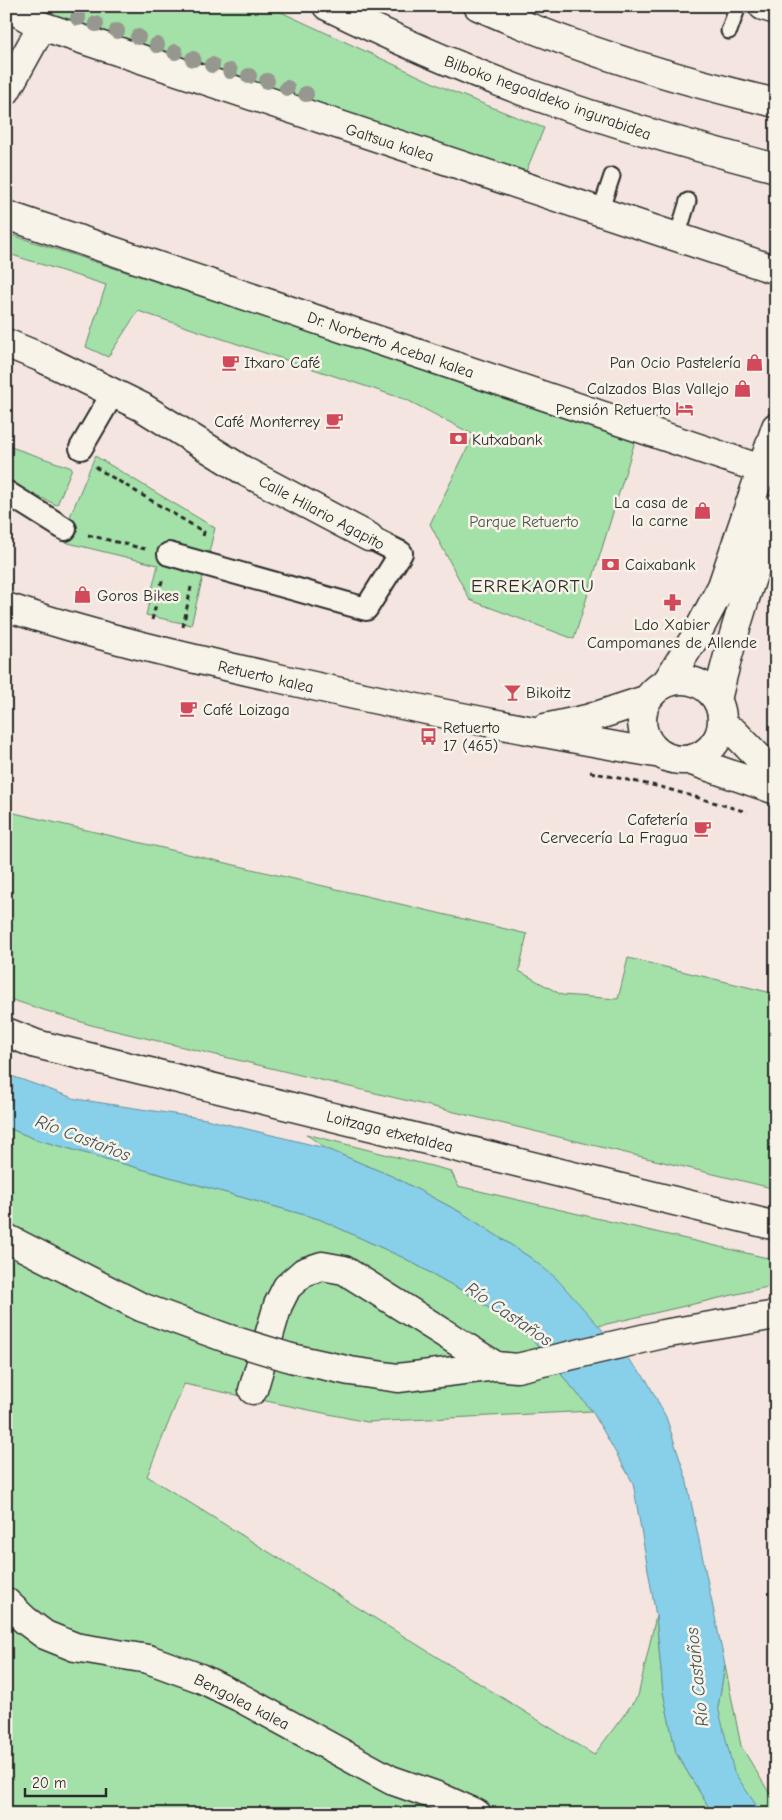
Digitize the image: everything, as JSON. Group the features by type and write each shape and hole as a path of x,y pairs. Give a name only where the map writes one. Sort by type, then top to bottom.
{"main road":[{"name":"Galtsua kalea","path":"7,6 42,26 776,270"},
{"name":"Bilboko hegoaldeko ingurabidea","path":"327,6 448,62 536,96 643,132 776,168"},
{"path":"478,6 569,42 662,72 776,103"},
{"path":"763,6 776,10"},
{"path":"6,91 42,26"},
{"name":"Dr. Norberto Acebal kalea","path":"6,215 769,472"},
{"name":"Calle Hilario Agapito","path":"6,343 40,357 142,407 246,472 369,537"},
{"path":"776,427 769,472 722,586 698,632 643,711 642,723 645,735 651,746 661,754 677,760 689,760 776,790"},
{"path":"717,700 728,649 776,509"},
{"name":"Retuerto kalea","path":"6,607 61,625 178,656 351,695 529,731 661,754"},
{"path":"529,731 587,719 683,680 700,684 710,691 717,700 723,718 719,737 707,752 689,760"},
{"path":"722,728 734,732 764,763 776,772"},
{"name":"Loitzaga etxetaldea","path":"6,1032 36,1044 776,1226"},
{"path":"6,1238 141,1307 229,1339 291,1358 350,1371 398,1378 507,1367 664,1334 776,1315"},
{"path":"253,1390 278,1305 288,1287 304,1272 322,1266 344,1270 507,1367"},
{"name":"Bengolea kalea","path":"6,1602 45,1635 75,1647 148,1659 200,1678 239,1697 391,1780 437,1796 477,1814"}],"street":[{"path":"81,448 113,393"},
{"path":"6,492 75,532"},
{"name":"Calle Hilario Agapito","path":"169,554 366,609 401,554 369,537"}],"lane":[{"path":"729,31 738,6"},
{"path":"600,212 612,176"},
{"path":"677,237 688,201"}],"path":[{"path":"75,532 169,554 150,626"}],"green space":[{"path":"21,6 268,6 451,91 544,128 522,181"},
{"name":"Parque Retuerto","path":"6,233 636,438 574,639 470,600 430,524 474,435 407,400 138,311 108,357 86,347 106,285 6,253"},
{"path":"8,446 72,468 57,505 6,482 6,450"},
{"path":"95,456 215,528 191,625 146,615 158,565 60,541"},
{"path":"6,811 527,934 519,971 562,995 618,999 628,958 776,994 776,1189 91,1025 6,998"},
{"path":"6,1127 35,1139 319,1219 404,1258 470,1295 529,1336 592,1411 367,1422 184,1384 147,1476 594,1755 638,1696 656,1616 663,1692 676,1753 713,1814 6,1814"},
{"path":"306,1134 451,1171 458,1186 776,1260 776,1285 598,1326 531,1258 462,1213 394,1177 325,1148"},
{"path":"725,1665 741,1746 776,1804 776,1814 734,1814 718,1707"}],"water":[{"name":"Río Castaños","path":"6,1074 76,1099 206,1119 325,1148 394,1177 462,1213 531,1258 556,1278 646,1379 666,1417 686,1478 725,1665 718,1707 734,1772 762,1814 713,1814 676,1753 663,1692 656,1616 633,1483 592,1411 529,1336 470,1295 404,1258 319,1219 35,1139 6,1127"}],"place":[{"name":"Itxaro Café","path":"230,362"},
{"name":"Pan Ocio Pastelería","path":"755,362"},
{"name":"Calzados Blas Vallejo","path":"743,388"},
{"name":"Pensión Retuerto","path":"685,409"},
{"name":"Café Monterrey","path":"334,421"},
{"name":"Kutxabank","path":"458,439"},
{"name":"La casa de la carne","path":"702,511"},
{"name":"Caixabank","path":"611,564"},
{"name":"Goros Bikes","path":"83,595"},
{"name":"Ldo Xabier Campomanes de Allende","path":"672,602"},
{"name":"Bikoitz","path":"512,692"},
{"name":"Café Loizaga","path":"189,709"},
{"name":"Retuerto 17 (465)","path":"429,736"},
{"name":"Cafetería Cervecería La Fragua","path":"702,828"}],"district":[{"name":"ERREKAORTU","path":"533,585"}]}
